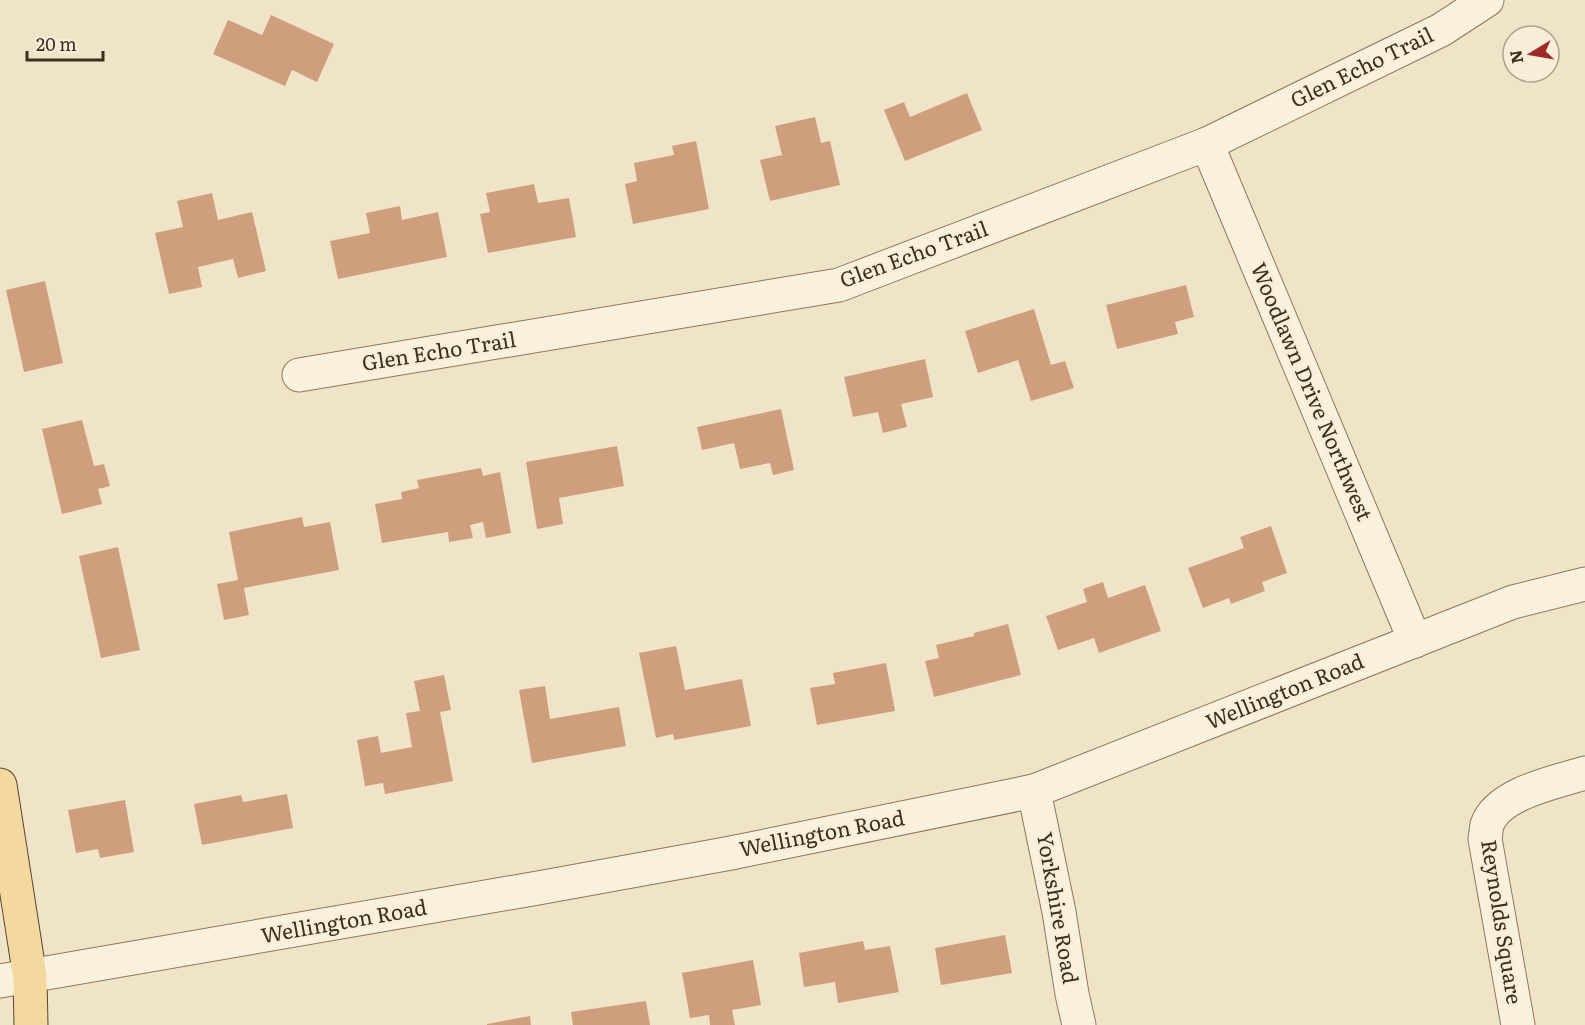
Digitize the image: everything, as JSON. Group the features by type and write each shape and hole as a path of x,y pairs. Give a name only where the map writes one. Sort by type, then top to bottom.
{"main road":[{"path":"0,786 15,979 31,1025"}],"street":[{"name":"Glen Echo Trail","path":"299,375 839,285 1207,144 1441,30 1487,0"},
{"name":"Woodlawn Drive Northwest","path":"1207,144 1415,641"},
{"name":"Wellington Road","path":"15,979 731,853 1035,791 1513,602 1585,584"},
{"name":"Reynolds Square","path":"1518,1025 1485,839 1487,825 1495,812 1508,800 1585,773"},
{"name":"Yorkshire Road","path":"1035,791 1079,1025"}],"building":[{"path":"271,15 334,44 317,82 292,70 285,86 213,54 228,20 262,35"},
{"path":"967,93 982,130 905,161 884,110 904,102 910,117"},
{"path":"815,117 821,143 830,141 840,185 770,201 760,160 782,155 775,126"},
{"path":"696,141 709,209 633,224 625,184 637,181 634,163 674,155 672,146"},
{"path":"534,184 538,203 569,198 576,237 488,253 480,214 490,212 486,193"},
{"path":"212,193 218,220 252,212 266,271 238,278 233,259 198,267 202,287 169,294 155,233 183,227 177,201"},
{"path":"400,206 402,220 438,212 447,257 338,279 330,241 370,233 366,213"},
{"path":"45,281 63,363 24,372 6,290"},
{"path":"1186,285 1194,317 1175,322 1178,334 1117,349 1106,305"},
{"path":"1034,309 1051,365 1065,361 1074,388 1031,401 1018,360 978,373 965,331"},
{"path":"925,359 933,397 901,404 907,427 883,433 878,412 853,417 844,377"},
{"path":"781,409 794,470 773,475 770,463 740,469 734,443 702,450 697,427"},
{"path":"82,420 94,466 104,464 110,486 98,489 102,504 62,514 42,429"},
{"path":"617,446 624,486 559,498 563,524 537,529 526,462"},
{"path":"481,468 483,476 500,472 511,533 486,538 483,522 470,525 473,538 449,542 448,532 382,543 375,504 402,499 401,492 419,488 417,480"},
{"path":"302,517 304,527 330,522 339,570 244,588 249,615 224,620 217,584 238,580 229,532"},
{"path":"1271,526 1287,573 1262,582 1265,591 1231,604 1229,598 1203,608 1188,568 1244,548 1240,537"},
{"path":"118,547 140,650 101,658 79,556"},
{"path":"1103,582 1108,598 1145,585 1161,631 1099,653 1094,638 1058,650 1046,616 1087,602 1083,589"},
{"path":"1008,624 1021,675 934,697 925,661 939,658 936,645 974,636 974,633"},
{"path":"676,646 685,690 742,679 751,726 674,740 673,734 656,738 639,653"},
{"path":"886,663 895,711 817,725 810,688 835,684 833,673"},
{"path":"444,675 451,710 440,712 453,781 385,794 383,783 365,786 357,740 378,736 381,753 412,747 406,713 420,711 414,681"},
{"path":"545,686 550,719 619,707 626,746 532,763 519,690"},
{"path":"287,794 293,828 202,845 194,804 241,795 243,802"},
{"path":"125,800 134,852 100,858 98,849 76,853 68,810"},
{"path":"1005,935 1012,973 941,985 935,948"},
{"path":"863,941 865,950 890,946 899,992 838,1003 835,982 804,987 799,953"},
{"path":"753,960 761,1005 732,1010 735,1025 710,1025 709,1015 690,1018 682,973"},
{"path":"646,1001 650,1025 573,1025 571,1012"},
{"path":"530,1016 531,1025 487,1025 487,1024"}]}
